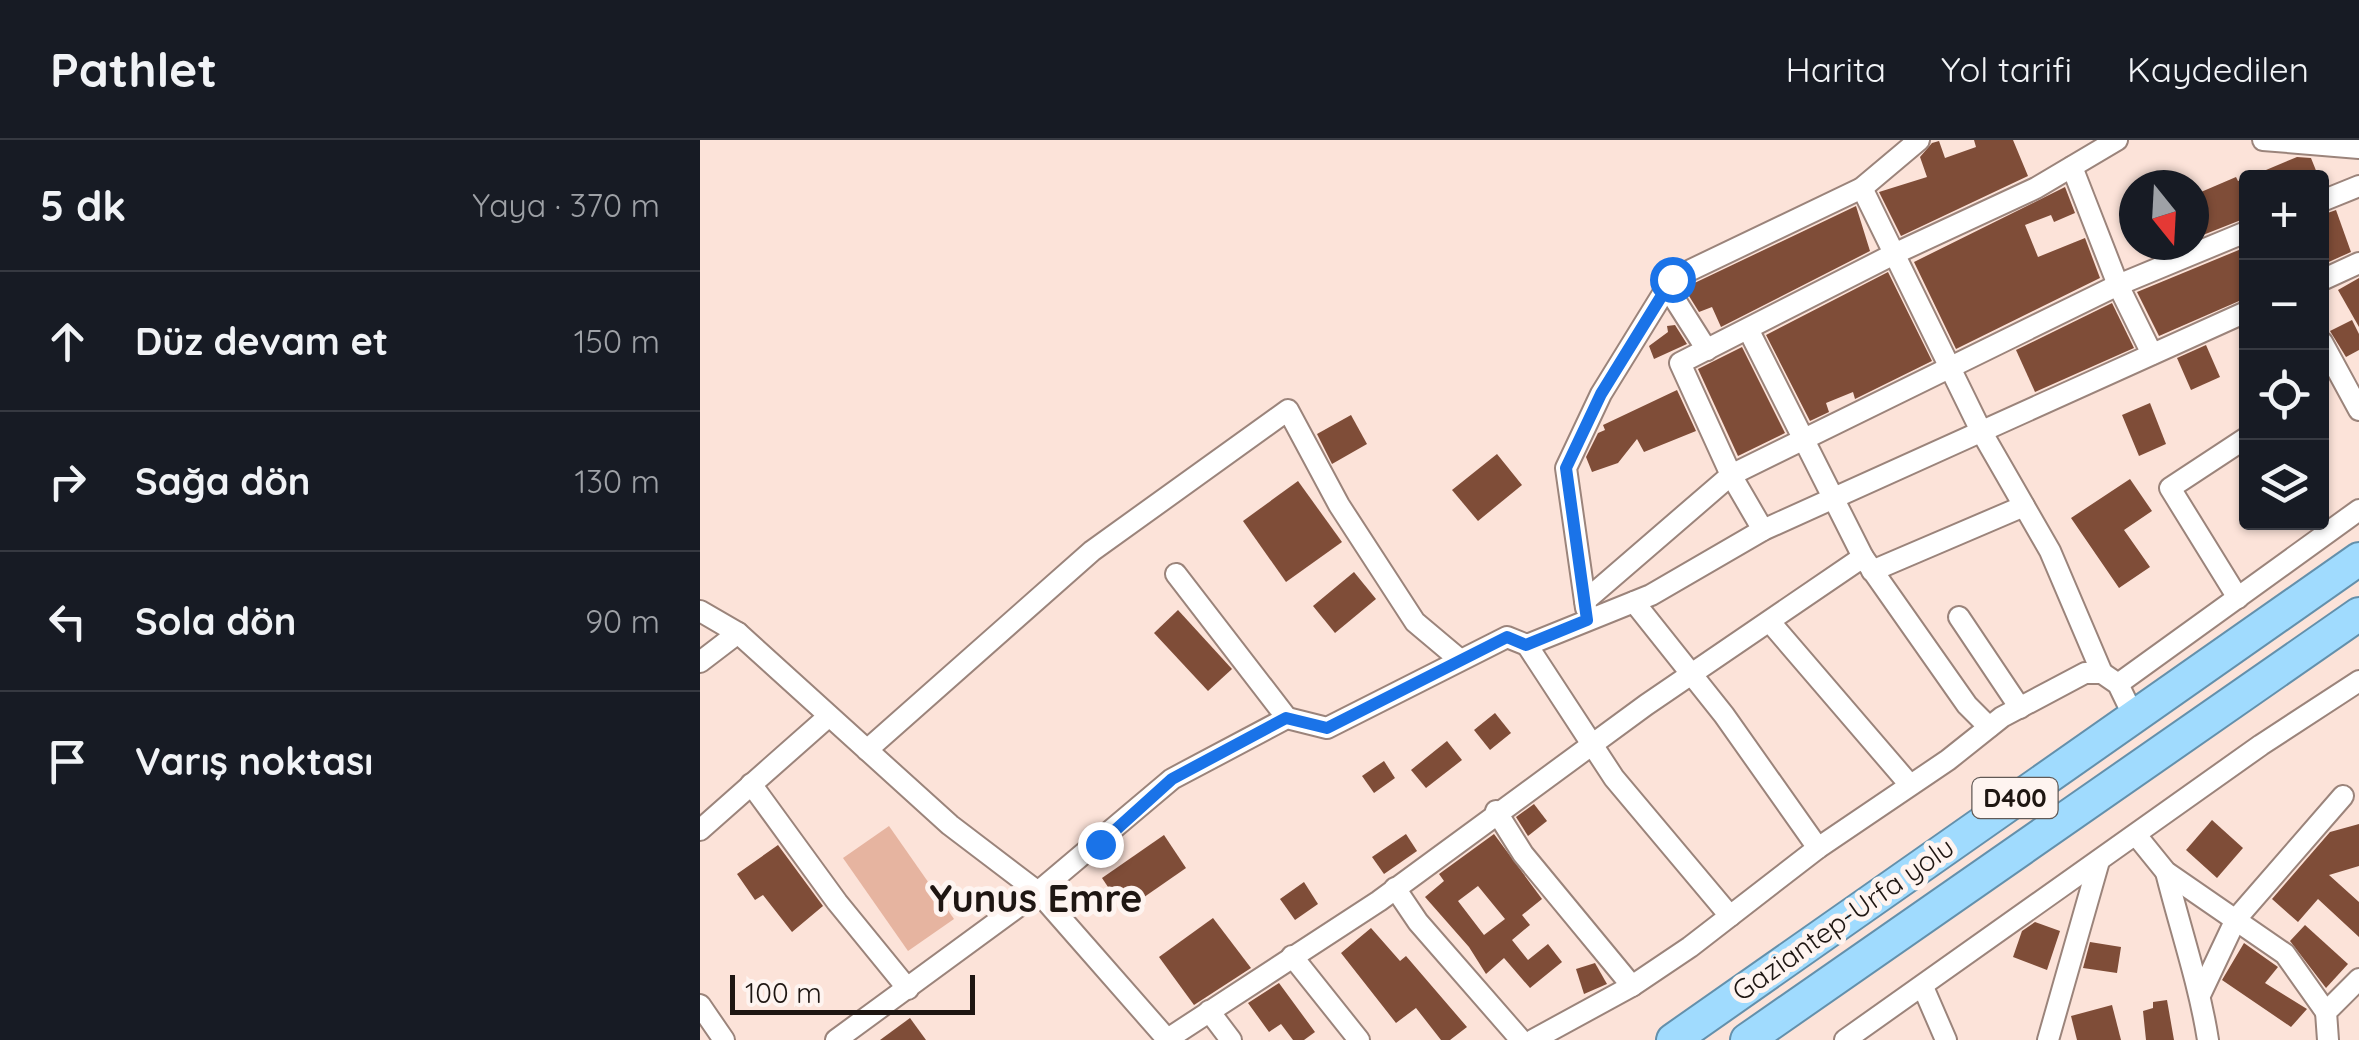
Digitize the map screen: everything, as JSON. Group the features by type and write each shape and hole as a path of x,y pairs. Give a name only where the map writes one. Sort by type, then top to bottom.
{"highway":[{"name":"Gaziantep-Urfa yolu","path":"1673,1040 2359,560"},
{"name":"Gaziantep-Urfa yolu","path":"1746,1040 2359,614"}],"street":[{"path":"1586,611 1566,468 1601,394 1672,279 1862,188 1919,140"},
{"path":"1763,530 1731,475 1680,363 2072,167 2118,140"},
{"path":"2263,140 2359,148"},
{"path":"2072,167 2118,286 2152,354"},
{"path":"2329,199 2359,186"},
{"path":"1862,188 1981,431 2050,551 2110,678 2133,715"},
{"path":"1526,645 1586,611 1731,475 1803,436 2118,286 2239,235"},
{"path":"2329,277 2359,263"},
{"path":"1667,287 1706,350"},
{"path":"1586,611 1634,602 1763,530 2239,315"},
{"path":"1748,328 1868,564 1968,704 1990,727"},
{"path":"2326,350 2359,410"},
{"path":"867,750 1092,550 1288,410 1339,505 1415,622 1459,659"},
{"path":"2238,598 2170,488 2243,440"},
{"path":"700,611 738,634 950,825 1038,892 1167,1040 1395,888 1590,744 1770,622 1814,586 2024,506"},
{"path":"1533,1040 1632,986 1990,727 2085,674 2110,678 2238,598 2359,510"},
{"path":"1176,574 1286,718 1327,728 1507,637 1526,645 1590,744 1730,916"},
{"path":"1634,602 1694,674 1818,848"},
{"path":"1958,617 2020,708"},
{"path":"1770,622 1910,785"},
{"path":"700,662 738,634"},
{"path":"1846,1040 2359,681"},
{"path":"700,830 829,716"},
{"path":"836,1040 1038,892 1172,779 1286,718"},
{"path":"751,784 836,902 908,988"},
{"path":"2201,993 2236,920 2343,796"},
{"path":"1496,811 1523,854 1632,986"},
{"path":"2136,835 2166,872 2285,954 2326,1012 2328,1040"},
{"path":"2048,1040 2099,861"},
{"path":"2166,872 2191,972 2201,993 2208,1040"},
{"path":"1395,888 1418,922 1521,1040"},
{"path":"1292,956 1359,1040"},
{"path":"2326,1012 2359,979"},
{"path":"1923,986 1946,1040"},
{"path":"701,1008 724,1040"},
{"path":"1209,1011 1231,1040"}],"shaded area":[{"path":"889,826 954,919 908,951 843,858"}],"building":[{"path":"1974,140 2013,140 2028,176 1901,236 1879,192 1927,177 1920,157 1932,143 1939,141 1945,158 1976,147"},
{"path":"2297,157 2311,158 2316,170 2266,170"},
{"path":"2236,177 2239,181 2239,221 2209,233 2209,189"},
{"path":"2065,187 2075,213 2054,222 2051,215 2025,225 2038,257 2085,238 2100,278 1956,349 1914,262"},
{"path":"1856,206 1870,251 1721,327 1712,307 1699,312 1684,288"},
{"path":"2336,210 2351,252 2329,262 2329,260 2329,212"},
{"path":"2239,250 2239,301 2159,336 2137,292"},
{"path":"1888,272 1932,361 1855,399 1853,392 1826,403 1829,412 1810,421 1766,335"},
{"path":"2359,278 2359,327 2338,290"},
{"path":"2112,303 2134,348 2035,392 2016,350"},
{"path":"2352,320 2359,334 2359,350 2346,357 2330,331"},
{"path":"1675,325 1687,344 1654,359 1649,346 1668,332 1667,326"},
{"path":"2206,345 2220,377 2191,390 2177,358"},
{"path":"1742,347 1785,433 1738,456 1698,369"},
{"path":"1677,390 1696,431 1644,452 1637,439 1618,463 1592,472 1586,457 1598,433 1605,430 1603,425"},
{"path":"2150,403 2166,444 2139,456 2122,415"},
{"path":"1351,415 1367,444 1332,464 1317,434"},
{"path":"1497,454 1522,485 1478,521 1452,490"},
{"path":"2130,479 2152,511 2124,530 2150,567 2119,588 2071,518"},
{"path":"1298,481 1342,542 1286,582 1243,521"},
{"path":"1354,572 1376,599 1335,633 1313,606"},
{"path":"1178,610 1232,669 1208,691 1154,633"},
{"path":"1495,713 1511,733 1490,750 1474,730"},
{"path":"1447,741 1462,760 1426,788 1411,770"},
{"path":"1384,761 1395,778 1374,793 1362,776"},
{"path":"1534,804 1547,821 1528,836 1516,817"},
{"path":"2212,820 2243,848 2217,878 2186,850"},
{"path":"2359,824 2359,866 2329,875 2359,902 2359,937 2318,899 2298,922 2272,899 2330,832"},
{"path":"1406,834 1417,851 1384,874 1372,857"},
{"path":"1494,834 1542,899 1522,915 1530,925 1512,940 1528,960 1548,944 1562,962 1530,988 1504,958 1486,974 1469,947 1425,897 1444,881 1439,874","holes":["1478,886 1505,919 1484,935 1458,901"]},
{"path":"1164,835 1186,868 1124,911 1102,878"},
{"path":"778,845 823,906 792,932 763,895 755,900 737,874"},
{"path":"1304,882 1318,904 1295,920 1280,899"},
{"path":"1213,918 1251,968 1194,1005 1159,957"},
{"path":"2035,922 2060,931 2047,970 2013,957 2022,931"},
{"path":"2305,925 2348,964 2326,988 2290,941"},
{"path":"1371,928 1400,961 1406,956 1467,1027 1450,1040 1441,1040 1416,1008 1396,1023 1341,953"},
{"path":"2090,942 2121,947 2117,973 2083,968"},
{"path":"2244,943 2278,967 2265,983 2307,1009 2291,1027 2222,980"},
{"path":"1595,963 1607,984 1584,994 1576,969"},
{"path":"1279,983 1315,1032 1304,1040 1293,1040 1281,1024 1269,1032 1248,1003"},
{"path":"2167,1000 2174,1040 2146,1040 2143,1011 2153,1008 2153,1002"},
{"path":"2112,1005 2121,1040 2077,1040 2071,1016"},
{"path":"910,1018 926,1040 880,1040"}],"district":[{"name":"Yunus Emre","path":"1036,899"}],"route":[{"path":"1100,844 1172,779 1286,718 1327,728 1507,637 1526,645 1587,620 1566,468 1601,394 1672,279"}]}
